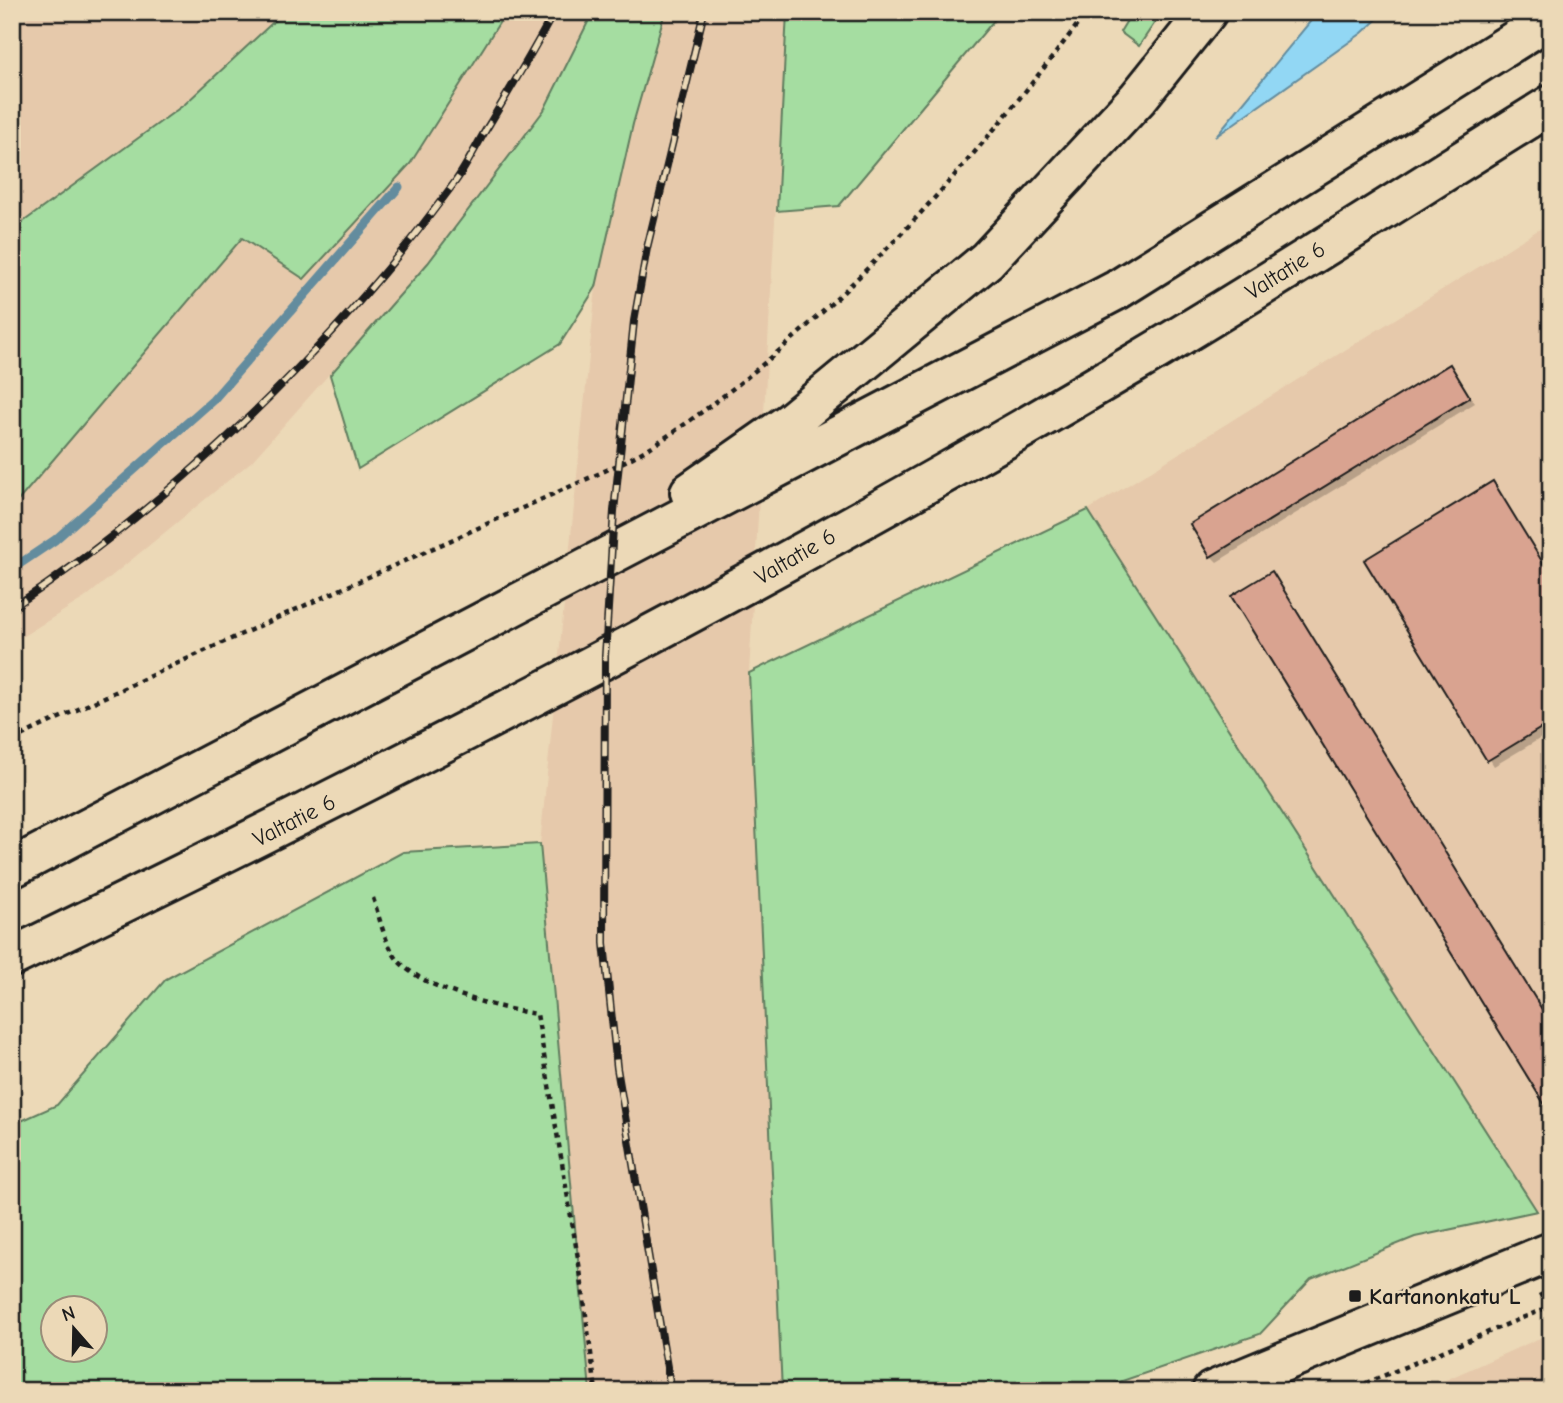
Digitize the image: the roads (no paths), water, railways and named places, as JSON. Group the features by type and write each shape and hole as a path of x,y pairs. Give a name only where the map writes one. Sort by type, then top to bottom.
{"main road":[{"path":"558,584 792,421 987,260 1138,98 1207,12"},
{"path":"12,868 1117,290 1551,18"},
{"name":"Valtatie 6","path":"12,957 263,836 497,717 740,587 1130,366 1551,105"},
{"path":"1212,1391 1551,1252"}],"water":[{"path":"1318,12 1385,12 1362,33 1215,137"}],"waterway":[{"path":"12,569 55,540 213,400 399,187"}],"railway":[{"path":"12,608 135,518 194,467 252,414 360,301 460,175 554,12"},
{"path":"671,1391 617,1068 604,943 605,656 614,511 634,321 647,248 704,12"}],"place":[{"name":"Kartanonkatu L","path":"1355,1296"}]}
